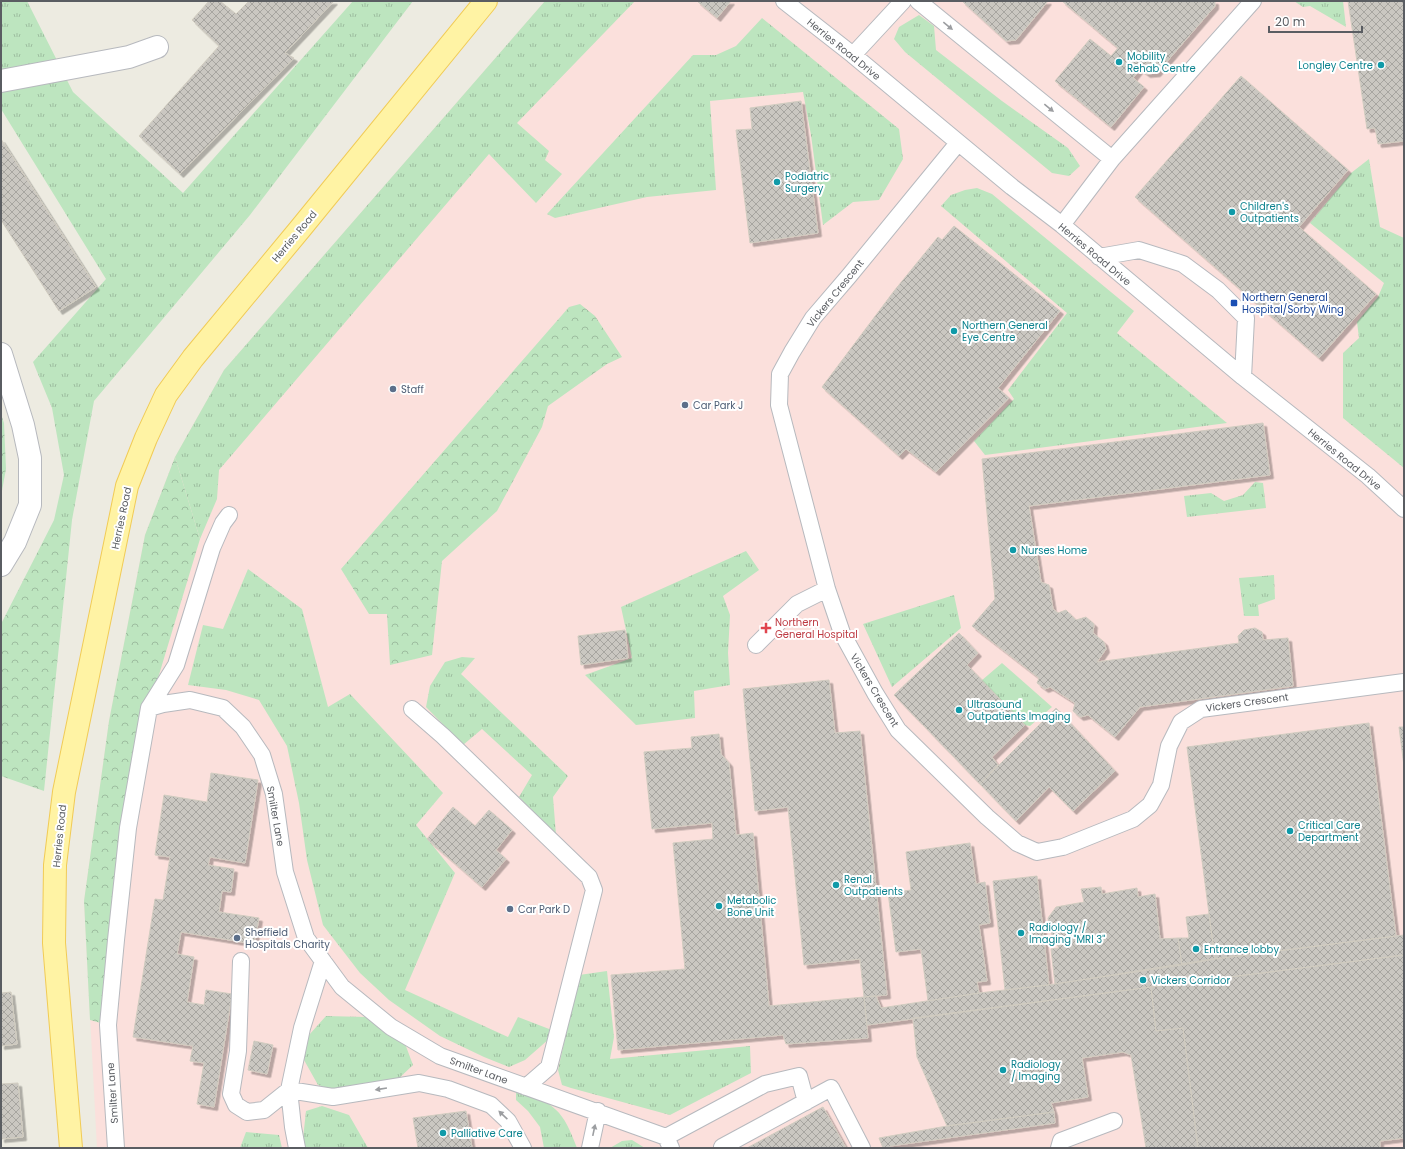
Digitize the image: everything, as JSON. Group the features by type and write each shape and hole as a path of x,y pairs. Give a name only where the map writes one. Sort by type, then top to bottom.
{"main road":[{"name":"Herries Road","path":"71,1148 54,943 55,865 64,792 127,486 146,438 166,395 193,358 485,1"}],"street":[{"path":"1,81 130,57 157,47"},
{"path":"1,354 23,425 30,458 30,505 15,542 1,565"}],"lane":[{"name":"Herries Road Drive","path":"784,1 853,55 1022,196 1062,226 1244,377 1368,476 1404,509"},
{"path":"853,55 903,1"},
{"path":"918,1 1112,159"},
{"path":"1062,226 1112,159 1253,1"},
{"name":"Vickers Crescent","path":"958,143 813,318 780,374 779,405 826,589 842,633 875,693 898,730 987,817 1017,843 1037,852 1063,847 1133,819 1150,805 1161,785 1169,746 1181,722 1201,709 1404,682"},
{"path":"1099,257 1138,250 1183,264 1218,290 1246,318 1244,377"},
{"path":"149,708 176,665 212,548 223,523 229,515"},
{"path":"756,645 797,604 826,589"},
{"name":"Smilter Lane","path":"116,1148 108,1025 128,828 149,708 163,704 190,700 223,708 243,727 262,755 272,787 285,872 306,938 342,986 391,1027 440,1056 598,1111 669,1142 765,1084 799,1076 806,1102"},
{"path":"412,709 589,876 594,890 549,1067 526,1087"},
{"path":"241,961 238,1051 231,1094 236,1105 247,1112 264,1110 289,1090 334,1097 419,1084 448,1089 492,1105 508,1121 523,1148"},
{"path":"297,1148 289,1090 302,1028 323,961"},
{"path":"722,1148 831,1088 862,1148"},
{"path":"590,1148 598,1111"},
{"path":"1059,1148 1061,1141 1114,1121"}],"shaded area":[{"name":"Northern General Hospital","path":"545,1 1404,1 1404,1148 97,1148 84,901 109,721 145,535 175,457 224,370"}],"green space":[{"path":"1,1 27,1 73,92 183,193 353,1 413,1 250,215 94,401 72,520 54,520 64,475 52,408 33,362 106,279 1,109"},
{"path":"545,1 635,1 517,123 549,151 545,160 562,174 536,203 489,154 219,470 217,499 200,539 175,457 224,370"},
{"path":"1294,1 1343,1 1346,27 1310,6 1303,7"},
{"path":"919,15 934,26 936,50 1002,101 1068,148 1080,166 1069,176 1052,173 905,52 894,39 899,27"},
{"path":"762,18 899,129 903,159 879,200 853,202 823,225 811,135 803,92 710,101 716,190 647,197 555,218 547,214 693,55 716,55 736,46"},
{"path":"1369,159 1380,227 1404,238 1404,468 1343,418 1343,353 1359,338 1357,322 1378,297 1384,283 1310,223 1351,173"},
{"path":"977,188 992,194 1134,311 1117,333 1227,423 985,455 974,441 1014,399 1008,390 1067,313 941,206 951,195"},
{"path":"580,304 595,316 622,357 607,364 548,406 542,427 497,511 442,561 432,655 390,665 387,614 369,614 341,569 569,307"},
{"path":"1,414 4,423 6,469 1,496"},
{"path":"175,457 200,539 149,708 108,1025 90,1020 84,901 109,721 145,535"},
{"path":"1255,482 1263,483 1266,508 1187,517 1184,496 1211,493 1224,501 1243,495"},
{"path":"54,520 72,520 44,791 1,776 1,624"},
{"path":"746,551 759,570 723,596 730,615 728,653 730,685 694,691 695,718 636,725 585,675 632,658 621,607"},
{"path":"248,569 302,609 328,707 350,694 443,793 416,825 455,873 405,990 508,1037 518,1017 557,1032 525,1060 509,1067 440,1036 389,1000 360,973 323,925 307,860 299,803 287,746 259,700 226,690 188,685 203,625 223,629"},
{"path":"1274,575 1275,599 1258,605 1259,616 1244,616 1239,578"},
{"path":"954,595 961,628 892,687 863,624"},
{"path":"462,657 475,658 461,674 568,776 553,797 556,835 519,797 532,775 482,729 463,745 426,707 430,686 445,662"},
{"path":"1002,663 1052,707 1030,726 1025,725 981,681"},
{"path":"607,971 614,1037 610,1059 750,1046 751,1073 670,1115 562,1085 558,1070 579,975"},
{"path":"326,1016 366,1017 404,1041 413,1065 395,1082 336,1091 318,1085 304,1060 309,1035"},
{"path":"516,1090 540,1099 556,1110 562,1116 567,1125 577,1148 544,1148 540,1127 528,1111 516,1100"},
{"path":"322,1106 349,1115 368,1148 302,1148 306,1111"},
{"path":"246,1132 279,1135 282,1148 240,1148"},
{"path":"632,1140 645,1148 610,1148 622,1141"}],"building":[{"path":"209,1 220,1 236,14 249,1 334,1 285,53 294,58 180,174 139,136 219,46 192,20"},
{"path":"697,1 731,1 717,18"},
{"path":"962,1 1048,1 1016,40 1006,41"},
{"name":"Mobility Rehab Centre","path":"1062,1 1215,1 1215,6 1157,73 1147,74 1140,69 1133,78 1144,87 1111,127 1055,81 1090,39 1111,56 1118,48"},
{"name":"Longley Centre","path":"1348,1 1404,1 1404,141 1378,144 1375,128 1367,129"},
{"name":"Children's Outpatients","path":"1241,76 1348,170 1299,227 1376,294 1319,358 1135,197"},
{"name":"Podiatric Surgery","path":"801,101 818,233 750,243 736,130 752,129 750,108"},
{"path":"1,139 96,287 59,311 1,220"},
{"name":"Northern General Eye Centre","path":"954,226 1060,311 998,388 1009,398 936,472 906,449 899,456 822,387 894,291 938,237 942,240"},
{"name":"Nurses Home","path":"1263,423 1270,475 1029,506 1041,582 1049,585 1053,609 1058,613 1066,610 1076,620 1086,617 1094,624 1093,633 1104,642 1106,649 1097,662 1239,643 1238,636 1244,630 1255,628 1262,632 1263,640 1288,638 1293,686 1140,707 1115,737 1088,715 1080,717 1073,711 1075,703 1050,687 1045,689 1037,683 1039,678 972,626 995,599 982,459"},
{"path":"625,630 628,658 581,665 578,636"},
{"name":"Ultrasound Outpatients Imaging","path":"959,633 978,653 967,665 1025,725 992,757 998,765 980,784 894,695"},
{"name":"Renal Outpatients","path":"829,680 835,733 860,731 887,995 864,997 860,959 804,965 788,807 755,811 743,689"},
{"path":"1056,708 1115,771 1073,811 1049,787 1016,821 980,784"},
{"name":"Critical Care Department","path":"1369,723 1396,936 1215,959 1187,747"},
{"path":"1399,727 1404,727 1404,766"},
{"name":"Metabolic Bone Unit","path":"719,734 721,754 729,763 736,835 753,833 769,1006 864,997 868,1038 786,1044 783,1035 618,1050 611,975 685,969 673,843 713,839 712,823 652,829 644,752 692,748 691,737"},
{"name":"Sheffield Hospitals Charity","path":"211,773 258,780 245,863 210,857 208,865 234,869 231,892 222,891 219,912 259,918 254,944 181,932 177,954 194,957 187,1002 204,1005 206,990 232,994 214,1107 197,1104 204,1063 190,1061 193,1046 133,1037 155,899 163,900 170,857 155,855 164,795 207,802"},
{"path":"453,807 475,826 489,810 512,830 496,850 506,859 482,887 427,839"},
{"path":"970,843 976,884 985,882 990,923 979,925 987,981 977,982 979,993 928,1001 921,949 896,952 888,893 911,890 906,852"},
{"name":"Radiology / Imaging \"MRI 3\"","path":"1037,876 1049,985 1005,990 993,881"},
{"path":"1101,887 1102,894 1137,888 1138,897 1155,894 1160,939 1178,938 1182,965 1055,984 1051,949 1059,948 1050,931 1048,918 1056,907 1084,902 1081,889"},
{"name":"Entrance lobby","path":"1209,914 1215,959 1182,965 1178,938 1189,938 1186,917"},
{"name":"Vickers Corridor","path":"1404,935 1404,955 867,1025 864,997 876,996 881,1008 979,993 1055,984 1206,960"},
{"path":"1404,955 1404,1138 1380,1141 1380,1148 1198,1148 1183,1028 1156,1031 1151,987"},
{"name":"Radiology / Imaging","path":"1151,987 1156,1031 1183,1028 1198,1148 1146,1148 1131,1055 1123,1052 1082,1058 1088,1097 1051,1103 1054,1112 947,1126 917,1057 913,1018"},
{"path":"11,992 17,1044 1,1046 1,993"},
{"path":"254,1041 273,1045 267,1074 248,1070"},
{"path":"18,1083 23,1137 1,1139 1,1084"},
{"path":"823,1107 846,1148 747,1148"},
{"name":"Palliative Care","path":"466,1111 472,1148 418,1148 413,1118"},
{"path":"1054,1112 1055,1123 890,1146 891,1148 883,1148 879,1138 947,1126"}],"place":[{"name":"Mobility Rehab Centre","path":"1119,62"},
{"name":"Longley Centre","path":"1381,65"},
{"name":"Podiatric Surgery","path":"777,182"},
{"name":"Children's Outpatients","path":"1232,212"},
{"name":"Northern General Hospital/Sorby Wing","path":"1234,303"},
{"name":"Northern General Eye Centre","path":"954,331"},
{"name":"Staff","path":"393,389"},
{"name":"Car Park J","path":"685,405"},
{"name":"Nurses Home","path":"1013,550"},
{"name":"Northern General Hospital","path":"766,628"},
{"name":"Ultrasound Outpatients Imaging","path":"959,710"},
{"name":"Critical Care Department","path":"1290,831"},
{"name":"Renal Outpatients","path":"836,885"},
{"name":"Metabolic Bone Unit","path":"719,906"},
{"name":"Car Park D","path":"510,909"},
{"name":"Radiology / Imaging \"MRI 3\"","path":"1021,933"},
{"name":"Sheffield Hospitals Charity","path":"237,938"},
{"name":"Entrance lobby","path":"1196,949"},
{"name":"Vickers Corridor","path":"1143,980"},
{"name":"Radiology / Imaging","path":"1003,1070"},
{"name":"Palliative Care","path":"443,1133"}]}
